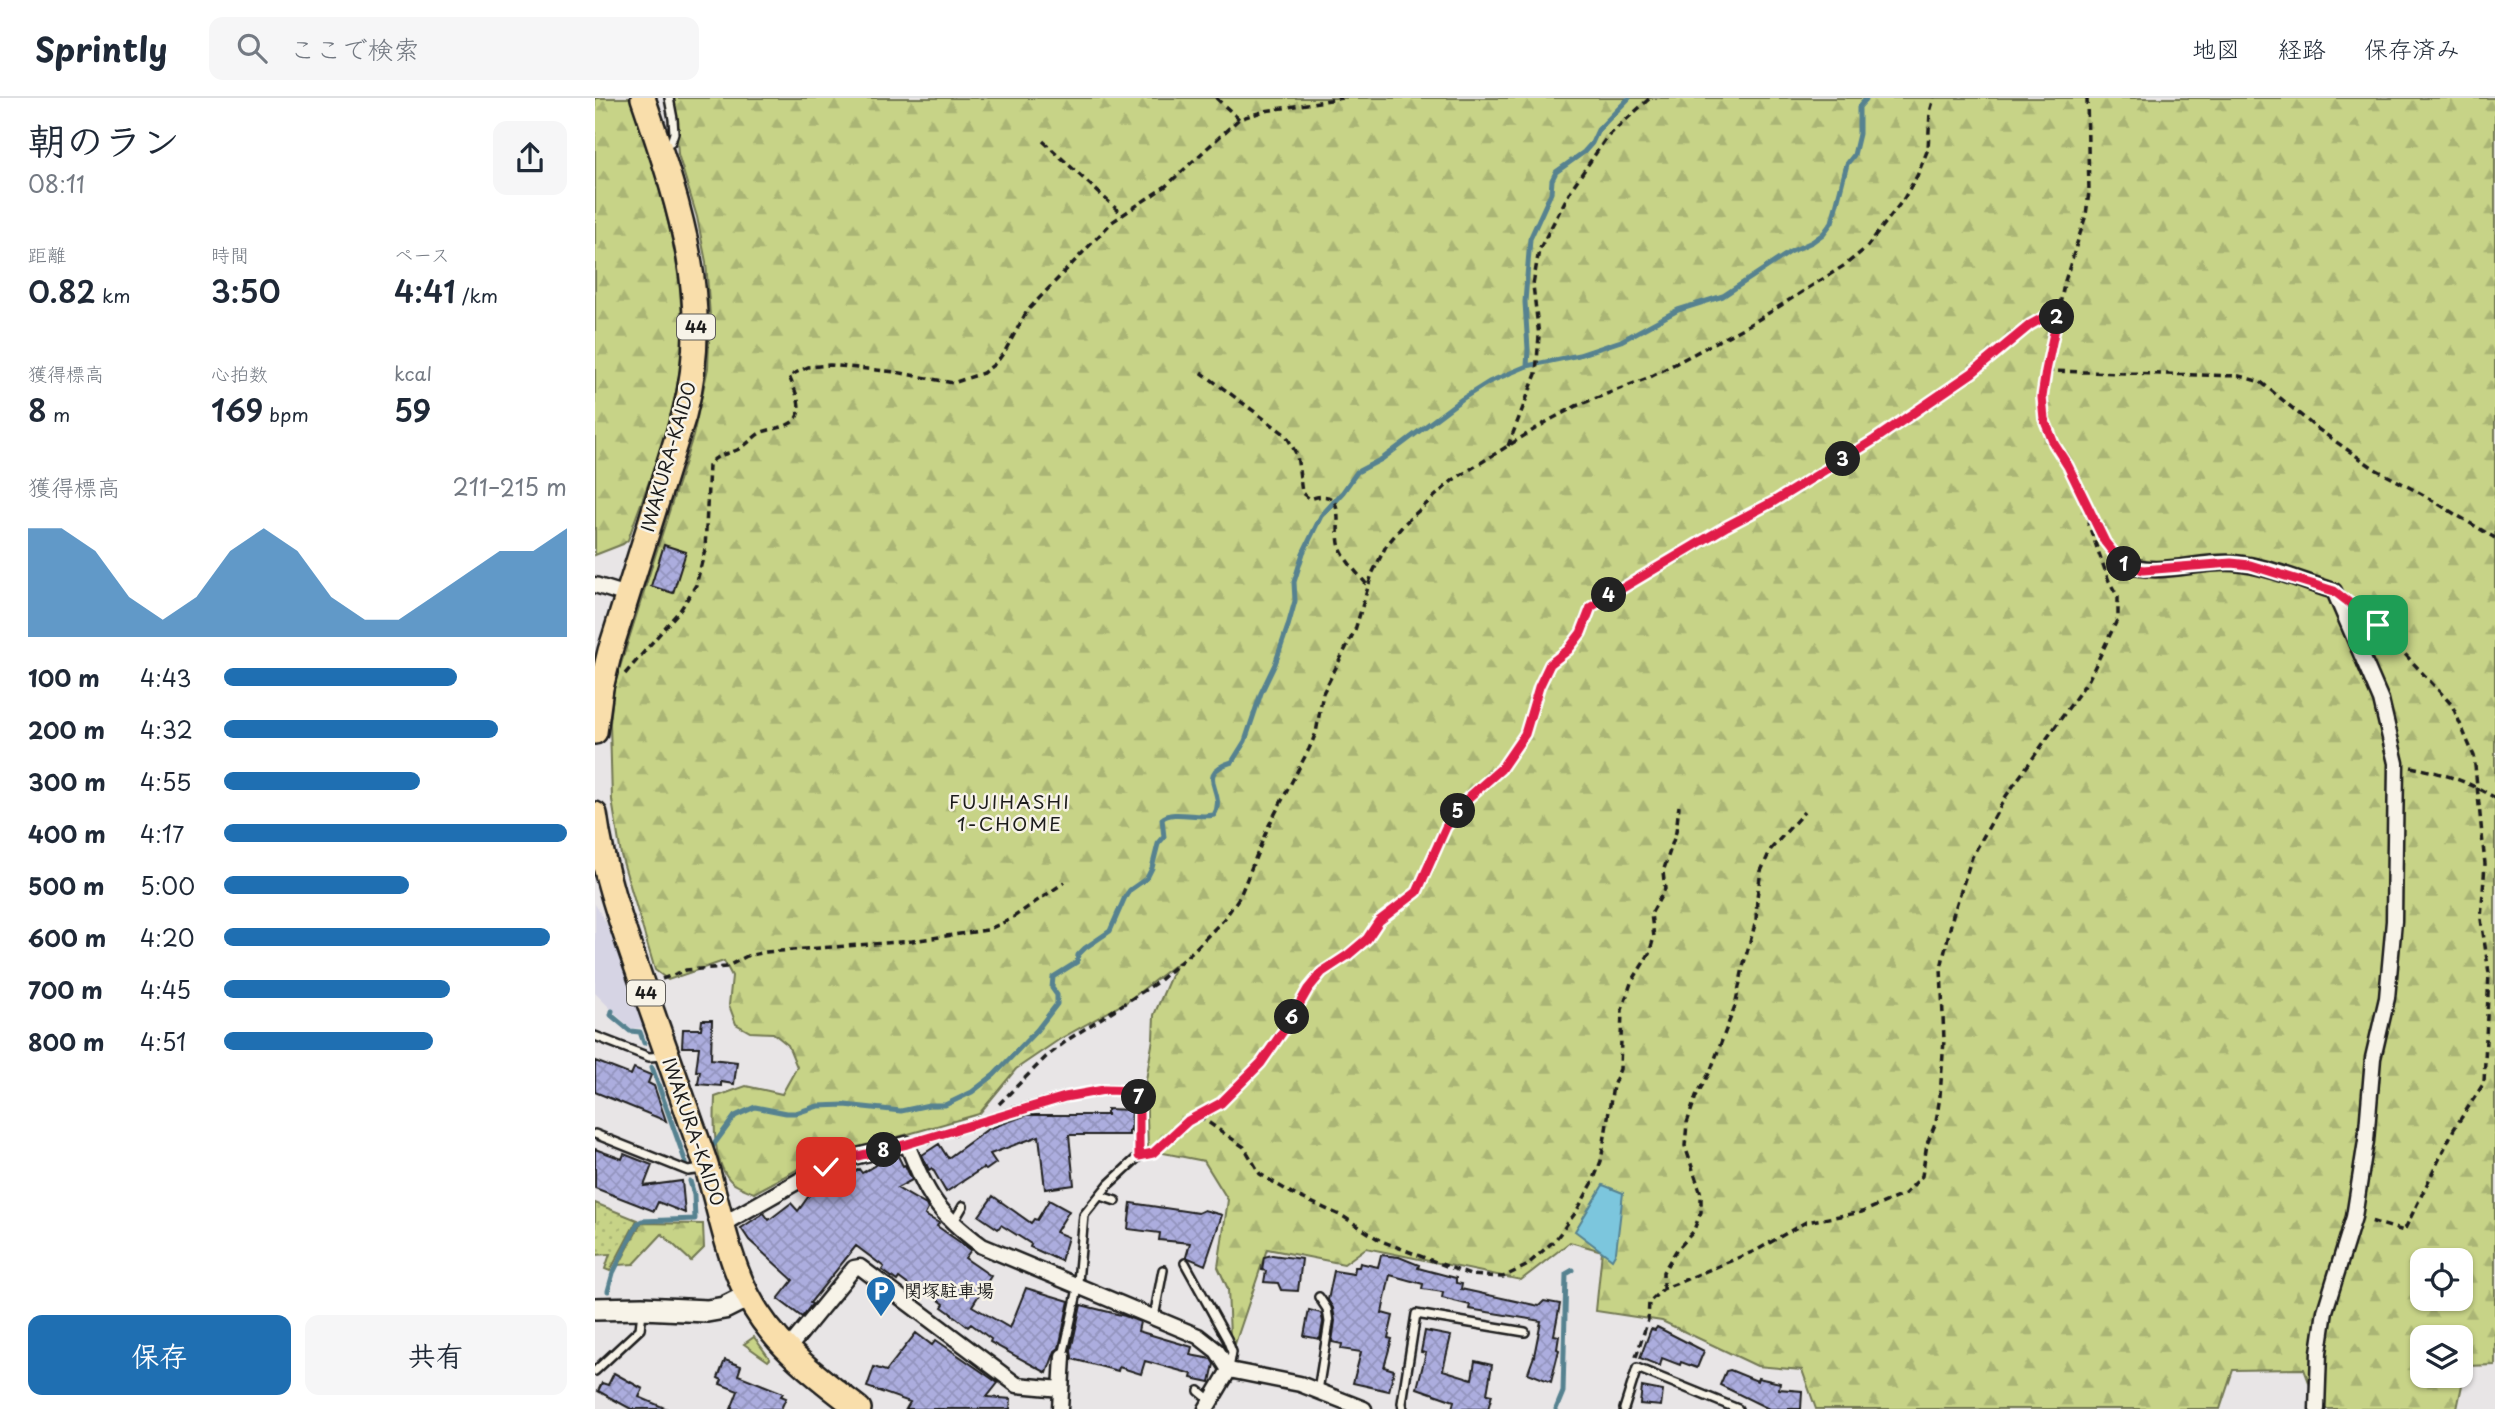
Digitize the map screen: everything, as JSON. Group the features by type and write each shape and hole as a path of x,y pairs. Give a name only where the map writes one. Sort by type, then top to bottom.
{"main road":[{"name":"IWAKURA-KAIDO","path":"595,732 601,688 627,595 684,415 692,383 696,349 695,293 690,256 678,202 643,98"},
{"name":"IWAKURA-KAIDO","path":"595,814 611,892 707,1168 733,1260 748,1296 763,1321 787,1350 859,1409"}],"street":[{"path":"2121,562 2143,570 2231,563 2270,570 2334,591 2381,700 2396,763 2394,921 2387,998 2373,1058 2366,1141 2354,1217 2325,1311 2319,1352 2317,1409"},
{"path":"595,585 627,595"},
{"path":"723,1224 816,1171 853,1157 907,1144 925,1187 937,1206 982,1246 1207,1342 1217,1351 1229,1370 1284,1380 1364,1409"},
{"path":"787,1350 853,1268 860,1267 1017,1385 1061,1389"},
{"path":"595,1309 707,1311 724,1308 748,1296"},
{"path":"1060,1409 1063,1356"},
{"path":"1208,1405 1229,1370"}],"lane":[{"path":"660,147 671,142 673,138 669,98"},
{"path":"595,1036 649,1057 668,1056"},
{"path":"907,1144 1065,1097"},
{"path":"595,1134 688,1171 707,1168"},
{"path":"1063,1356 1077,1287 1084,1215 1109,1184 1139,1156"},
{"path":"1101,1196 1116,1201"},
{"path":"953,1223 963,1206"},
{"path":"1185,1263 1227,1339 1232,1352 1229,1370"},
{"path":"1153,1317 1163,1270"},
{"path":"1318,1391 1329,1322 1327,1309 1319,1297"},
{"path":"595,1371 640,1329 642,1308"},
{"path":"1403,1409 1416,1314 1525,1332"},
{"path":"1624,1409 1637,1368 1738,1409"},
{"path":"1199,1391 1208,1405"}],"path":[{"path":"1216,98 1239,119"},
{"path":"620,676 628,672 645,648 681,609 696,585 705,550 709,465 715,456 738,449 758,434 788,425 796,418 799,399 789,376 808,367 830,365 896,372 953,383 982,373 996,363 1005,351 1027,311 1112,222 1166,186 1239,119 1265,111 1342,98"},
{"path":"1507,448 1536,374 1539,337 1533,285 1539,250 1572,188 1607,137 1650,98"},
{"path":"992,1118 998,1105 1046,1057 1156,983 1225,918 1240,896 1268,827 1309,749 1323,692 1355,630 1367,586 1386,546 1405,523 1453,480 1548,421 1650,377 1756,321 1845,265 1866,248 1903,200 1917,176 1928,149 1930,113 1934,98"},
{"path":"2087,98 2089,192 2086,215 2064,284 2042,397 2044,419 2105,542 2121,562"},
{"path":"1043,141 1123,215"},
{"path":"1065,1097 1104,1090 1139,1091 1139,1156 1153,1153 1188,1121 1221,1103 1261,1063 1308,989 1322,972 1367,939 1379,921 1417,892 1446,827 1469,797 1501,769 1525,734 1539,687 1550,664 1568,650 1581,633 1591,607 1874,440 1972,373 2030,325 2059,309"},
{"path":"2046,371 2239,376 2261,382 2315,428 2375,469 2495,538"},
{"path":"1201,372 1286,435 1297,455 1302,493 1310,499 1321,495 1329,498 1338,508 1340,549 1367,586"},
{"path":"1637,1368 1635,1360 1648,1320 1649,1302 1663,1289 1758,1250 1806,1222 1862,1212 1905,1194 1922,1176 1927,1144 1936,1122 1940,1096 1944,1040 1941,968 1953,915 1972,857 2006,796 2089,679 2118,618 2117,597 2088,523 2091,515"},
{"path":"2334,591 2378,625 2452,705 2474,756 2485,864 2481,919 2489,973 2484,1083 2454,1129 2404,1231 2354,1217"},
{"path":"2396,763 2477,786 2495,798"},
{"path":"1199,1116 1244,1147 1260,1174 1293,1194 1344,1217 1381,1241 1482,1278 1503,1277 1527,1266 1556,1239 1576,1212 1601,1161 1613,1086 1620,1069 1622,1010 1631,983 1649,954 1654,937 1651,914 1665,889 1663,872 1676,832 1679,806"},
{"path":"1663,1289 1663,1272 1692,1232 1701,1212 1701,1194 1685,1146 1687,1123 1735,1006 1756,921 1756,897 1761,872 1771,849 1804,812"},
{"path":"655,982 686,970 726,967 747,956 766,952 912,941 987,930 1009,920 1065,882"}],"shaded area":[{"path":"595,904 612,933 644,1027 631,1029 595,993"}],"green space":[{"path":"595,98 630,98 664,205 682,313 677,388 655,465 628,540 595,555"},
{"path":"672,98 2495,98 2495,1365 2473,1366 2473,1325 2410,1325 2410,1388 2461,1388 2457,1409 2319,1409 2304,1369 2233,1370 2220,1409 1816,1409 1802,1370 1757,1366 1662,1321 1596,1311 1602,1251 1570,1242 1521,1280 1366,1248 1344,1264 1267,1249 1235,1344 1230,1336 1228,1289 1218,1267 1228,1200 1204,1161 1148,1150 1146,1080 1154,1015 1176,964 1128,1001 1060,1039 1016,1069 979,1114 813,1161 754,1193 733,1183 726,1175 718,1154 715,1097 746,1086 782,1094 797,1067 788,1045 773,1033 750,1032 736,1024 729,1005 732,976 724,961 668,980 655,970 621,855 612,800 610,723 614,686 693,436 708,368 710,316 706,262 697,217 678,154"},
{"path":"595,1203 637,1220 610,1271 605,1269 610,1254 595,1255"},
{"path":"641,1223 703,1224 704,1248 691,1261 662,1234 634,1264 619,1265"},
{"path":"754,1337 770,1359 768,1361 744,1344"}],"water":[{"path":"1603,1185 1623,1193 1616,1252 1612,1259 1575,1231"}],"building":[{"path":"664,545 686,552 673,593 651,586"},
{"path":"702,1020 712,1020 711,1059 737,1062 734,1084 698,1084 700,1071 696,1071 699,1047 682,1047 683,1029 701,1029"},
{"path":"595,1061 631,1075 634,1068 651,1075 648,1083 654,1086 666,1121 595,1092"},
{"path":"1107,1109 1132,1110 1131,1131 1129,1130 1129,1135 1069,1135 1074,1185 1045,1189 1039,1136 990,1154 996,1163 986,1170 983,1168 946,1192 932,1168 929,1170 922,1155 939,1144 948,1158 988,1129 1027,1115 1107,1115"},
{"path":"595,1149 622,1159 624,1154 652,1165 644,1186 682,1181 685,1213 658,1202 654,1211 595,1188"},
{"path":"898,1156 912,1180 897,1188 926,1205 928,1209 925,1215 939,1223 937,1226 971,1250 965,1258 991,1276 972,1306 1010,1328 1026,1288 1069,1301 1059,1348 1055,1351 1047,1373 990,1342 991,1339 971,1324 968,1327 922,1287 918,1292 899,1278 897,1281 882,1270 884,1267 856,1246 810,1303 812,1304 802,1317 778,1299 793,1280 749,1240 741,1228 764,1213 769,1220 791,1203 798,1211 821,1179 826,1178 827,1181 852,1168 854,1172 859,1169 862,1173 886,1159"},
{"path":"993,1196 1031,1223 1034,1219 1037,1220 1049,1200 1069,1211 1056,1232 1068,1237 1061,1261 1030,1247 1031,1244 1001,1225 998,1229 979,1216"},
{"path":"1131,1203 1198,1213 1204,1210 1222,1215 1205,1265 1186,1257 1190,1243 1159,1240 1160,1233 1128,1229"},
{"path":"1272,1255 1302,1259 1298,1291 1281,1290 1278,1283 1264,1282 1264,1257"},
{"path":"1381,1255 1399,1257 1419,1265 1418,1268 1456,1278 1456,1283 1462,1284 1461,1289 1539,1306 1544,1301 1560,1304 1554,1335 1559,1336 1559,1350 1551,1382 1528,1373 1541,1321 1469,1309 1470,1305 1442,1298 1443,1292 1422,1289 1423,1284 1390,1275 1382,1313 1393,1316 1388,1338 1392,1339 1384,1367 1394,1370 1389,1391 1353,1383 1361,1352 1341,1349 1342,1344 1332,1342 1335,1321 1333,1308 1328,1300 1334,1271 1354,1274 1355,1267 1359,1267 1360,1263 1378,1267"},
{"path":"1081,1305 1125,1316 1140,1322 1138,1331 1192,1347 1190,1355 1211,1359 1214,1364 1210,1382 1145,1361 1141,1374 1119,1367 1118,1371 1072,1359 1071,1350"},
{"path":"1309,1310 1321,1313 1323,1322 1320,1339 1304,1336"},
{"path":"1657,1327 1704,1351 1697,1368 1662,1358 1660,1366 1640,1358 1651,1329 1655,1330"},
{"path":"1425,1331 1451,1336 1443,1370 1472,1379 1475,1361 1492,1365 1487,1394 1492,1395 1488,1409 1452,1409 1454,1401 1417,1388 1426,1353 1421,1352"},
{"path":"916,1333 932,1345 936,1340 998,1383 987,1397 1011,1399 1010,1409 906,1409 910,1402 867,1387 874,1367 886,1371"},
{"path":"725,1360 741,1366 738,1375 783,1393 781,1396 786,1398 781,1409 731,1409 738,1391 720,1384 722,1380 718,1378"},
{"path":"1730,1370 1757,1381 1758,1378 1780,1383 1779,1389 1802,1391 1801,1409 1769,1409 1720,1385 1726,1371"},
{"path":"614,1373 643,1389 639,1397 667,1409 631,1409 598,1391 602,1383 608,1385"},
{"path":"1642,1387 1663,1391 1661,1406 1640,1404"}],"waterway":[{"path":"1527,366 1525,302 1530,239 1551,193 1552,180 1556,172 1584,152 1598,130 1629,98"},
{"path":"712,1147 735,1116 755,1107 786,1113 796,1113 818,1106 845,1105 901,1111 929,1105 945,1105 972,1092 994,1075 1037,1030 1057,1004 1057,995 1052,988 1053,977 1077,962 1078,955 1085,948 1110,931 1125,897 1147,878 1158,844 1164,837 1162,819 1179,814 1214,815 1217,807 1212,778 1214,772 1232,762 1245,741 1288,626 1295,601 1294,582 1303,553 1321,516 1357,472 1382,459 1489,382 1527,366 1579,355 1621,341 1678,310 1723,296 1823,234 1832,222 1847,164 1854,155 1859,134 1859,107 1867,98"},
{"path":"612,1011 611,1015 630,1031 640,1032 644,1043"},
{"path":"652,1067 686,1163"},
{"path":"608,1291 613,1273 638,1223 695,1219 694,1195 690,1181"},
{"path":"1556,1409 1563,1392 1566,1274 1573,1270"}],"place":[{"name":"関塚駐車場","path":"881,1318"}],"district":[{"name":"FUJIHASHI 1-CHOME","path":"1010,813"}],"route":[{"path":"826,1167 1065,1097 1104,1090 1139,1091 1139,1156 1153,1153 1188,1121 1221,1103 1237,1088 1274,1047 1308,989 1322,972 1367,939 1379,921 1417,892 1446,827 1469,797 1501,769 1525,734 1539,687 1550,664 1568,650 1581,633 1591,607 1874,440 1972,373 2030,325 2059,309 2042,397 2044,419 2054,444 2068,466 2105,542 2121,562 2131,568 2143,570 2231,563 2250,565 2334,591 2378,625"}]}
